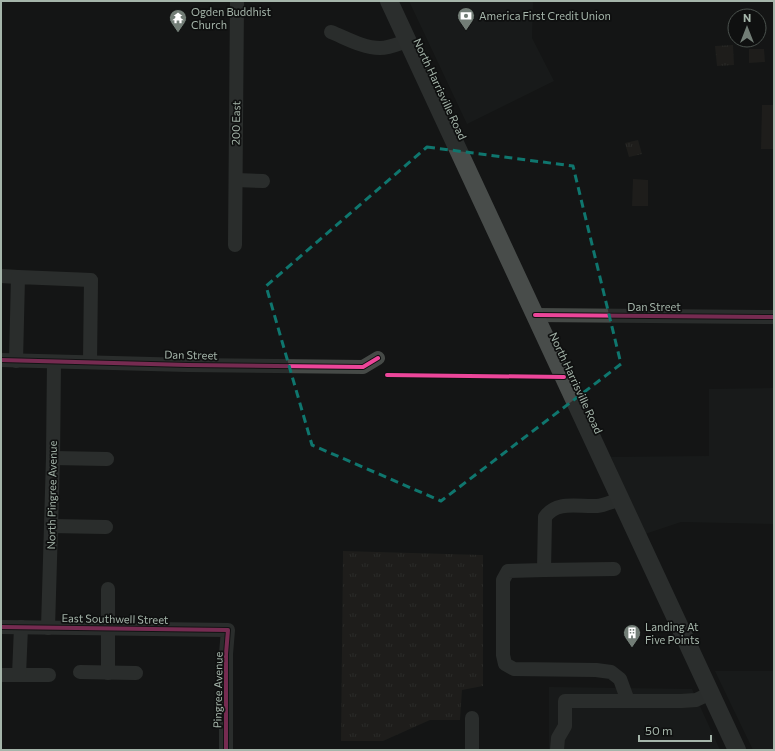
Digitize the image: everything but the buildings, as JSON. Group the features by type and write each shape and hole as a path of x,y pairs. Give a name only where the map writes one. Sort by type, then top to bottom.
{"main road":[{"name":"North Harrisville Road","path":"389,1 737,750"}],"street":[{"name":"200 East","path":"235,246 237,1"},
{"path":"331,32 368,46 379,48 391,47 407,41"},
{"path":"236,180 263,181"},
{"path":"1,276 91,280 90,362"},
{"path":"16,360 18,277"},
{"name":"Dan Street","path":"535,315 774,317"},
{"name":"Dan Street","path":"1,360 363,367 378,358"},
{"name":"North Pingree Avenue","path":"48,628 54,362"},
{"path":"53,458 107,459"},
{"path":"544,570 545,517 549,512 558,506 598,506 621,498"},
{"path":"51,526 106,527"},
{"path":"614,569 508,571 503,580 503,655 505,664 514,669 596,670 611,672 620,679 628,701"},
{"path":"108,590 108,673"},
{"name":"East Southwell Street","path":"1,627 228,630"},
{"path":"19,675 20,627"},
{"name":"Pingree Avenue","path":"226,750 226,654 228,630"},
{"path":"80,672 136,673"},
{"path":"1,675 49,676"},
{"path":"557,750 558,738 565,726 565,701 696,700 711,693"},
{"path":"472,718 472,750"}],"highlighted area":[{"path":"427,147 573,166 621,364 441,501 312,445 266,286"}],"shaded area":[{"path":"409,1 533,1 532,38 554,81 467,124"},
{"path":"774,388 774,524 681,522 645,534 611,457 709,456 709,389"},
{"path":"715,671 774,671 774,750 753,750"},
{"path":"549,687 692,689 720,750 549,750"}],"green space":[{"path":"727,45 727,48 733,48 734,65 717,66 715,46"},
{"path":"749,49 764,49 765,62 749,63"},
{"path":"762,105 774,105 774,149 761,149"},
{"path":"638,140 642,154 629,157 625,143"},
{"path":"633,179 648,180 648,206 632,206"},
{"path":"343,551 483,555 483,686 462,690 460,720 430,720 383,741 341,741"}],"cycle path":[{"path":"535,315 774,317"},
{"path":"1,360 188,365 363,367 378,358"},
{"path":"387,375 564,377"},
{"path":"1,627 228,630 226,654 226,750"}],"place":[{"name":"America First Credit Union","path":"466,31"},
{"name":"Ogden Buddhist Church","path":"178,33"},
{"name":"Landing At Five Points","path":"632,648"}]}
